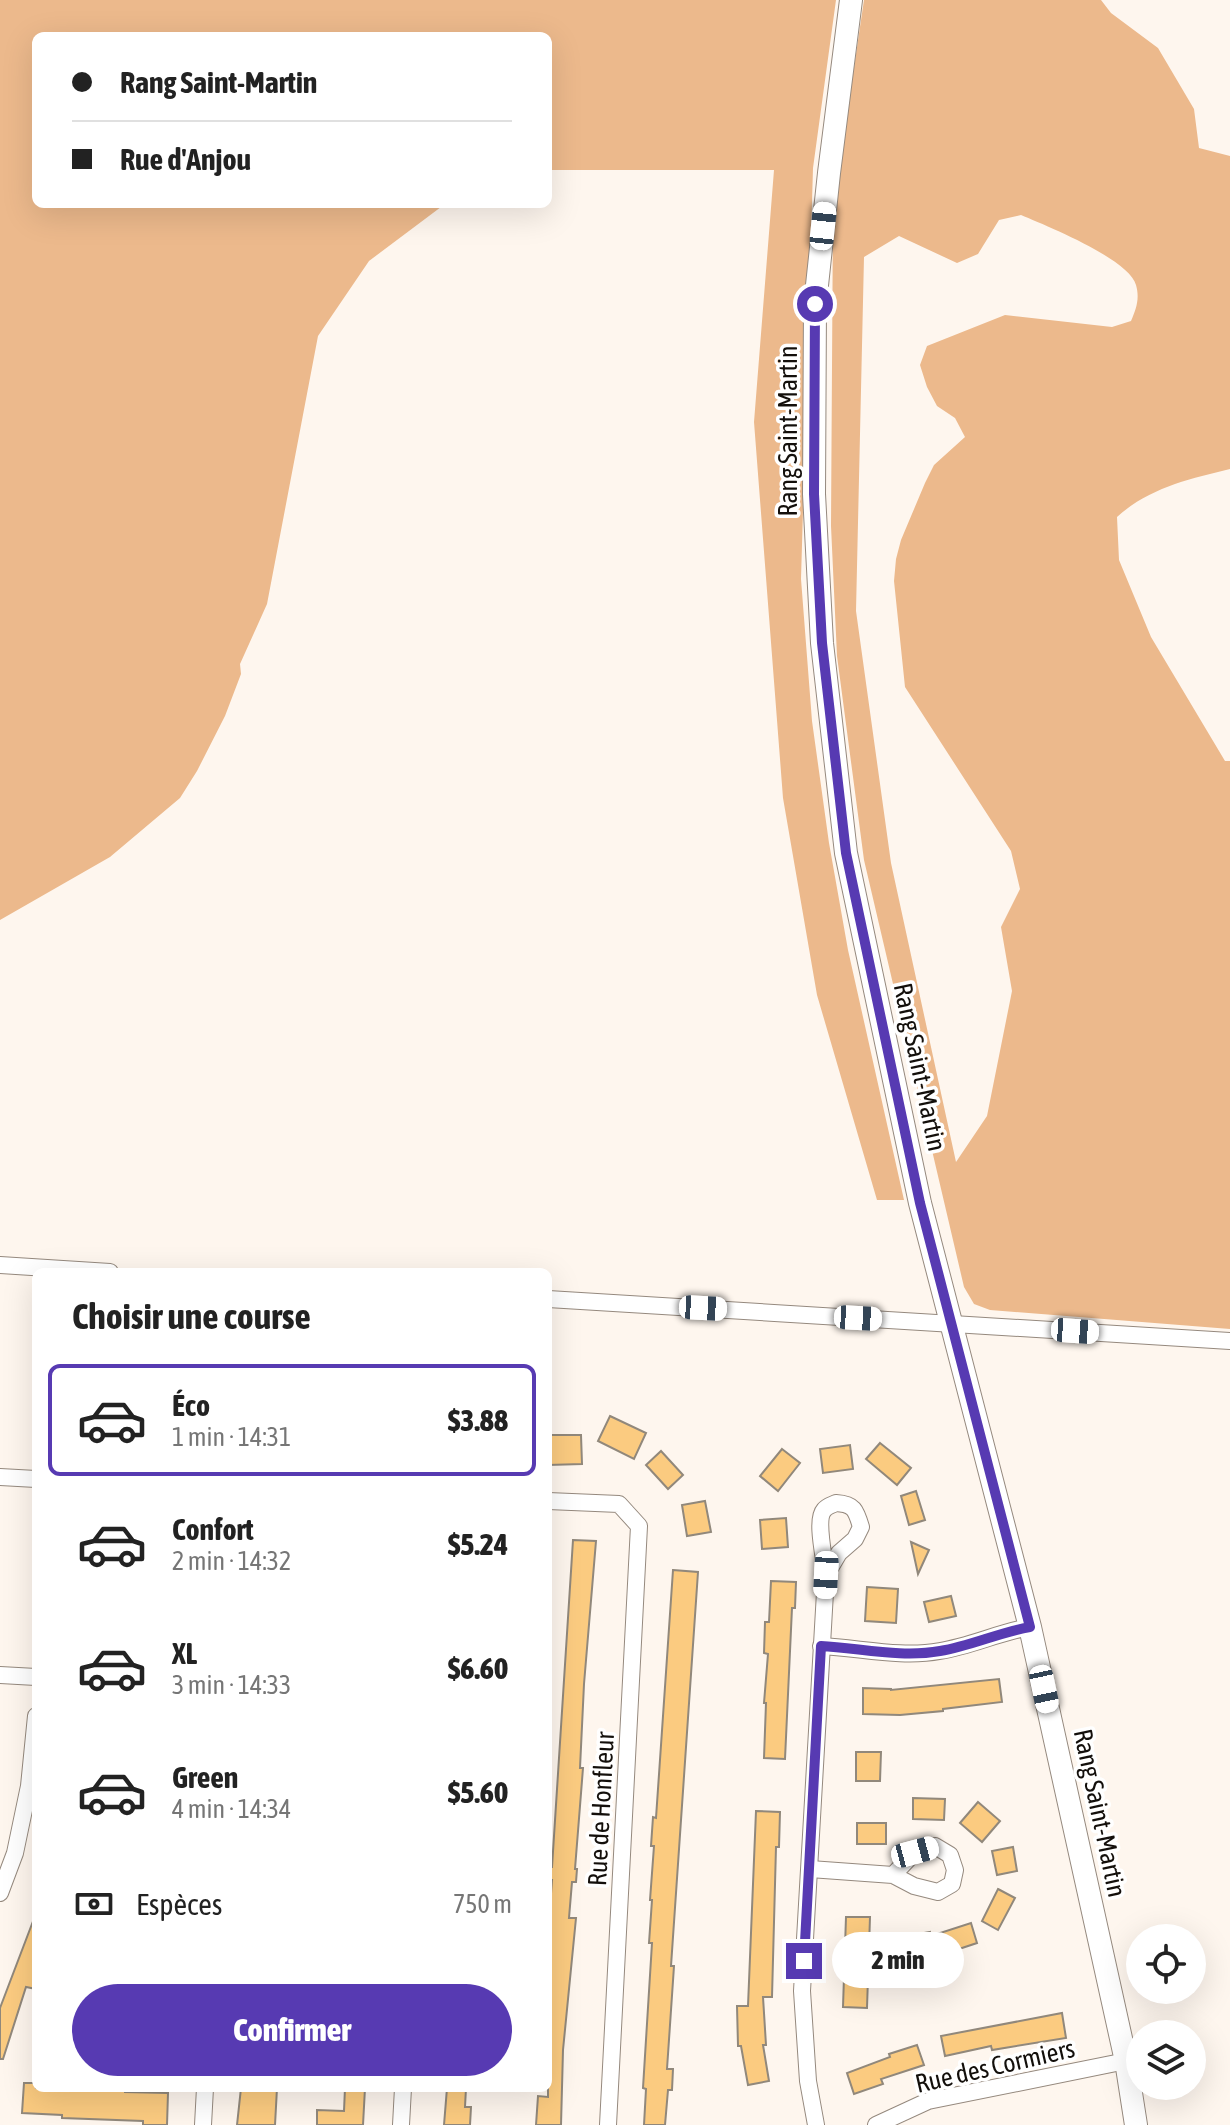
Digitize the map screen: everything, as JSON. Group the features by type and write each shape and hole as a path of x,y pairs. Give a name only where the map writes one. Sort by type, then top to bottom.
{"street":[{"name":"Rang Saint-Martin","path":"851,0 815,304 814,494 822,643 846,853 920,1203 1030,1627 1126,2061"},
{"path":"0,1265 47,1268"},
{"path":"552,1299 1230,1341"},
{"path":"0,1477 32,1479"},
{"name":"Rue de Honfleur","path":"552,1501 619,1504 639,1526 608,2125"},
{"path":"816,2125 808,2081 802,1991 826,1575"},
{"path":"821,1646 910,1653 939,1651 1030,1627"},
{"path":"0,1675 32,1677"},
{"path":"0,1893 15,1853 32,1756"},
{"path":"810,1869 893,1875"},
{"name":"Rue des Cormiers","path":"876,2125 928,2101 1126,2061"},
{"path":"203,2125 205,2092"},
{"path":"401,2125 403,2092"},
{"name":"Rang Saint-Martin","path":"1132,2100 1136,2125"}],"shaded area":[{"path":"0,0 836,0 813,168 801,579 812,721 829,843 848,950 904,1200 877,1200 817,995 783,798 754,422 774,170 552,170 552,32 32,32 32,208 440,208 369,261 318,336 267,604 240,664 241,674 225,716 197,771 180,798 110,857 0,920"},
{"path":"864,0 1101,0 1111,13 1158,48 1194,109 1199,148 1230,156 1230,469 1156,492 1117,517 1119,560 1151,637 1225,761 1230,761 1230,1329 990,1310 974,1304 964,1287 864,860 837,656 831,526 833,209","holes":["1021,215 1086,244 1119,265 1136,285 1137,299 1131,321 1112,327 1005,315 927,346 920,365 937,406 955,418 965,437 934,465 901,540 896,559 894,581 905,687 1011,851 1020,889 1001,927 1012,991 987,1116 956,1162 891,863 856,611 864,257 899,236 957,263 978,254 999,220"]}],"building":[{"path":"610,1416 646,1433 634,1459 598,1441"},
{"path":"552,1435 581,1435 582,1464 552,1465"},
{"path":"880,1443 911,1468 897,1485 866,1459"},
{"path":"850,1445 853,1469 823,1473 820,1449"},
{"path":"782,1449 800,1463 778,1491 760,1476"},
{"path":"661,1451 683,1475 668,1489 646,1465"},
{"path":"916,1491 925,1520 909,1525 901,1496"},
{"path":"705,1501 711,1532 687,1536 682,1505"},
{"path":"786,1518 788,1547 762,1549 760,1520"},
{"path":"573,1540 596,1541 584,1684 577,1869 576,1882 572,1882 569,1918 576,1918 563,2050 561,2125 536,2125 538,2096 548,2097 548,2092 552,2092 552,1867"},
{"path":"911,1542 929,1550 918,1574"},
{"path":"673,1570 698,1572 671,1966 674,1966 667,2069 673,2069 672,2090 668,2090 665,2125 644,2125 646,2089 643,2088 652,1943 649,1943 654,1846 651,1846 653,1817 656,1818"},
{"path":"771,1581 796,1582 785,1759 764,1758 768,1654 764,1653 765,1622 769,1622"},
{"path":"867,1587 898,1589 896,1623 865,1621"},
{"path":"951,1596 956,1616 929,1622 924,1602"},
{"path":"999,1679 1002,1702 900,1715 863,1714 863,1688 891,1690"},
{"path":"856,1752 881,1752 880,1781 856,1781"},
{"path":"913,1798 945,1799 944,1820 913,1819"},
{"path":"978,1802 1000,1821 982,1842 960,1823"},
{"path":"756,1811 780,1812 779,1847 776,1847 772,1997 763,1997 766,2045 763,2045 769,2081 748,2085 741,2046 738,2046 737,2006 748,2006"},
{"path":"857,1823 886,1823 886,1844 857,1844"},
{"path":"1013,1847 1017,1871 997,1875 992,1851"},
{"path":"998,1889 1015,1898 998,1930 982,1921"},
{"path":"846,1917 870,1917 867,2008 843,2007"},
{"path":"971,1923 977,1943 907,1959 902,1937 930,1932 931,1936"},
{"path":"32,1924 32,1988 26,1987 3,2059 0,2059 0,2008"},
{"path":"1062,2013 1066,2038 992,2050 991,2046 945,2056 941,2036"},
{"path":"917,2045 924,2065 881,2079 883,2084 854,2094 847,2073"},
{"path":"24,2083 32,2083 32,2092 168,2093 167,2125 22,2113"},
{"path":"241,2092 277,2092 275,2125 237,2125"},
{"path":"345,2092 365,2092 363,2125 317,2125 317,2110 344,2111"},
{"path":"447,2092 466,2092 465,2107 471,2107 470,2125 444,2125"}],"route":[{"path":"804,1961 821,1646 910,1653 939,1651 1030,1627 920,1203 846,853 822,643 814,494 815,304"}]}
